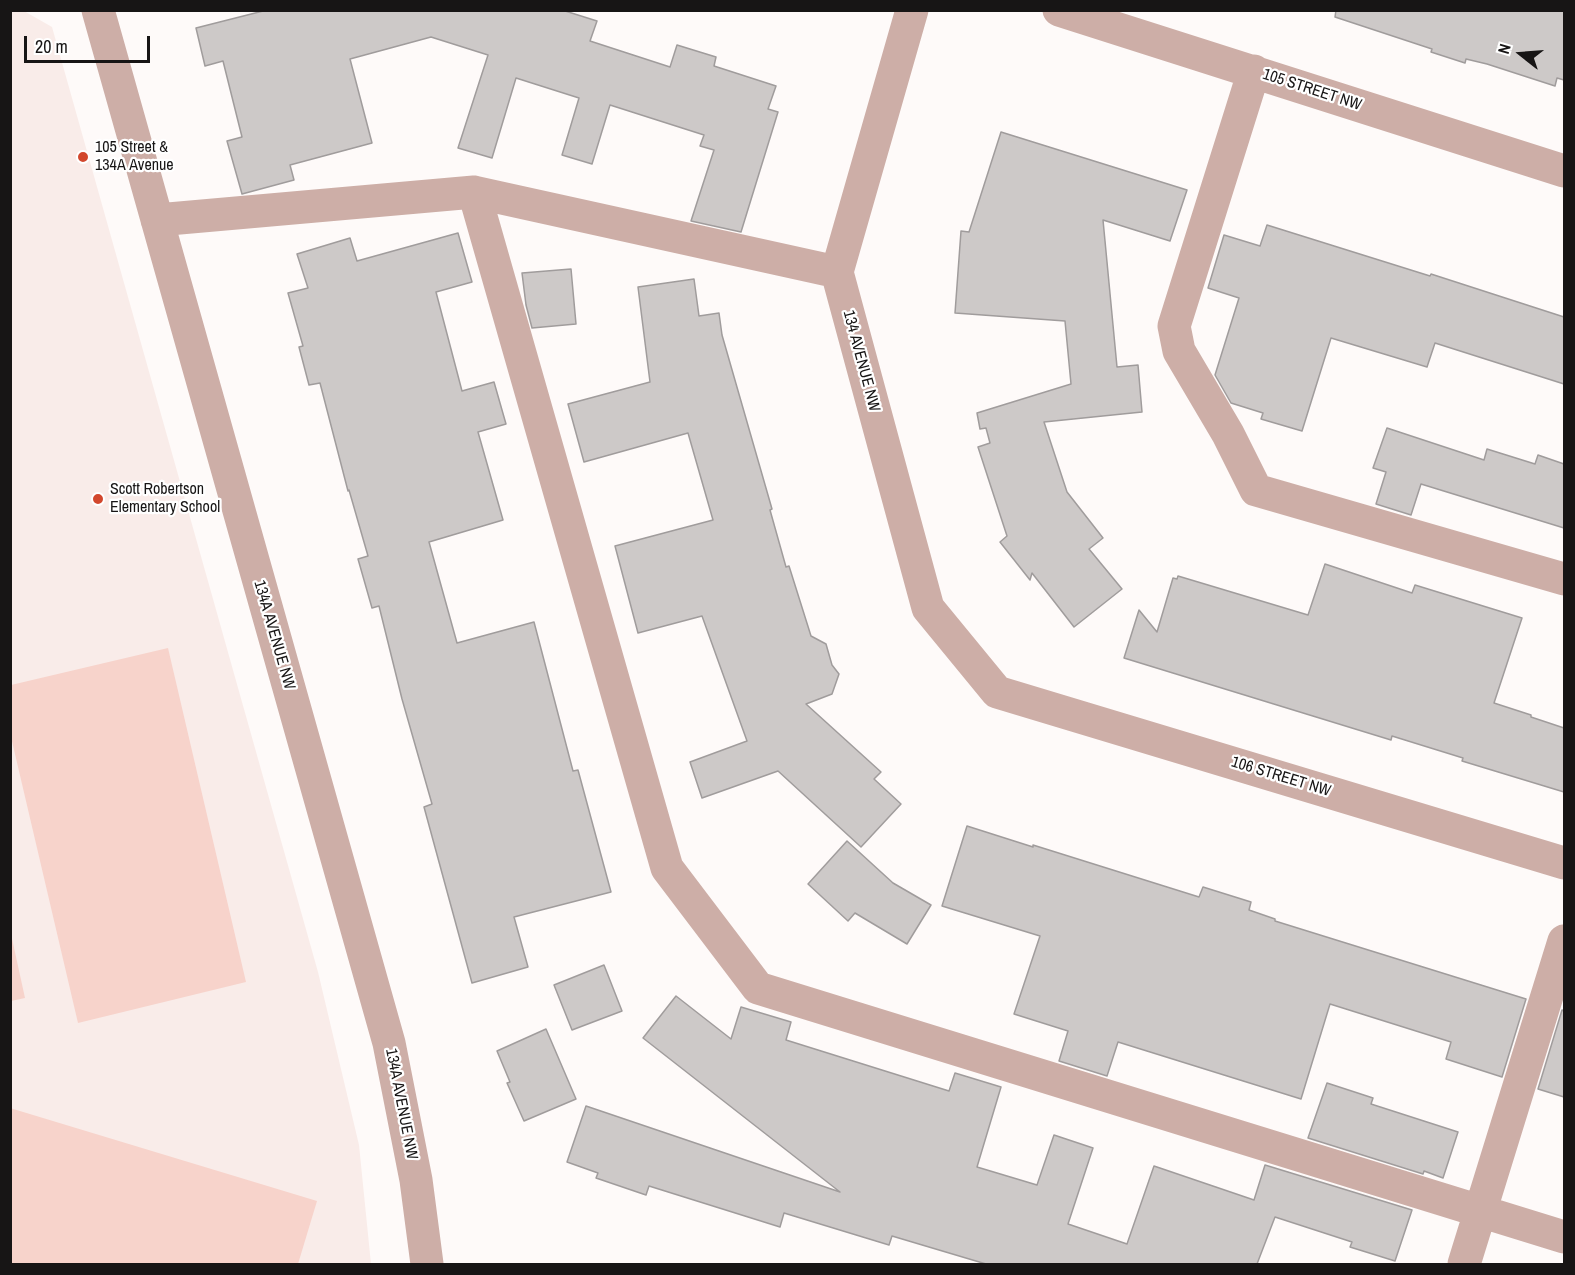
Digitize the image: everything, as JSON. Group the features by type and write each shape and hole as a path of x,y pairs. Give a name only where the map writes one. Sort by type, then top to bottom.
{"street":[{"name":"134A AVENUE NW","path":"98,10 389,1043 416,1180 427,1264"},
{"path":"157,220 474,192 837,272 912,10"},
{"name":"105 STREET NW","path":"1059,10 1131,21 1254,71 1564,171"},
{"path":"1254,71 1174,326 1179,351 1228,434 1256,489 1564,579"},
{"path":"474,192 667,868 758,988 1564,1236"},
{"name":"134 AVENUE NW","path":"837,272 928,608 997,692"},
{"name":"106 STREET NW","path":"997,692 1564,863"},
{"path":"1464,1264 1564,941"}],"shaded area":[{"name":"Scott Robertson Elementary School","path":"10,11 24,11 52,27 318,972 359,1145 371,1264 11,1264"},
{"path":"168,648 246,982 78,1023 11,737 11,685"},
{"path":"11,934 25,998 10,1001"},
{"path":"10,1108 317,1201 298,1264 11,1264"}],"building":[{"path":"267,10 562,10 597,21 590,41 670,67 677,45 716,57 714,66 776,86 768,109 778,112 741,232 691,221 714,150 700,146 704,135 610,105 592,164 562,155 579,98 516,78 492,158 458,148 488,55 431,37 350,59 372,143 290,165 294,180 242,194 227,141 242,137 223,61 205,66 196,28"},
{"path":"1336,10 1564,10 1564,80 1557,78 1555,86 1487,64 1466,59 1465,63 1431,52 1432,49 1335,17"},
{"path":"1001,132 1187,190 1170,241 1103,220 1117,367 1138,365 1142,412 1044,422 1067,492 1103,538 1089,549 1122,589 1074,627 1032,573 1030,580 1000,542 1007,536 978,447 990,443 986,428 980,429 977,413 1071,384 1065,321 955,313 961,231 969,232"},
{"path":"1267,225 1564,317 1564,384 1435,343 1427,367 1331,338 1302,431 1261,419 1263,413 1231,403 1215,375 1239,298 1208,288 1224,235 1260,246"},
{"path":"458,233 472,282 436,292 462,391 494,382 506,424 478,432 503,520 429,542 457,643 534,622 573,771 578,770 611,892 514,917 528,967 472,983 424,807 432,804 402,699 379,606 372,608 358,559 368,556 348,491 320,383 309,385 299,347 303,346 288,293 308,288 297,254 350,238 357,261"},
{"path":"571,269 576,324 532,328 522,273"},
{"path":"694,279 699,316 719,313 722,335 772,509 770,510 786,567 789,566 811,636 826,644 832,665 839,674 832,694 806,704 881,772 874,779 901,804 861,847 778,771 702,798 690,762 747,741 702,616 638,633 615,546 713,520 688,433 584,462 568,404 650,382 638,287"},
{"path":"1387,428 1484,460 1487,449 1535,464 1538,455 1564,464 1564,528 1421,484 1411,515 1376,504 1386,472 1373,468"},
{"path":"1325,564 1412,593 1415,585 1522,618 1494,703 1564,728 1564,792 1462,761 1463,758 1392,736 1391,740 1124,658 1139,610 1157,632 1173,578 1177,579 1178,576 1308,615"},
{"path":"967,826 1199,897 1203,887 1251,902 1249,910 1275,919 1275,921 1526,999 1502,1077 1446,1059 1451,1042 1330,1004 1301,1099 1118,1042 1107,1076 1059,1061 1068,1031 1014,1014 1040,936 942,906"},
{"path":"847,841 893,883 931,905 907,944 855,913 848,921 808,884"},
{"path":"604,965 622,1011 572,1030 554,985"},
{"path":"676,996 731,1039 741,1007 791,1022 786,1040 949,1091 955,1073 1001,1087 977,1167 1037,1185 1054,1135 1093,1148 1068,1224 1127,1244 1154,1166 1254,1200 1265,1165 1412,1210 1395,1261 1350,1247 1352,1242 1275,1217 1257,1264 986,1264 892,1236 889,1245 784,1213 780,1227 649,1186 646,1195 596,1178 598,1173 567,1162 586,1106 840,1192 643,1038"},
{"path":"1562,1010 1564,1011 1564,1097 1538,1089"},
{"path":"546,1029 576,1099 524,1121 507,1083 510,1082 497,1051"},
{"path":"1327,1083 1373,1098 1371,1104 1458,1132 1443,1178 1424,1171 1423,1174 1308,1138"}],"place":[{"name":"105 Street & 134A Avenue","path":"83,157"},
{"name":"Scott Robertson Elementary School","path":"98,499"}]}
